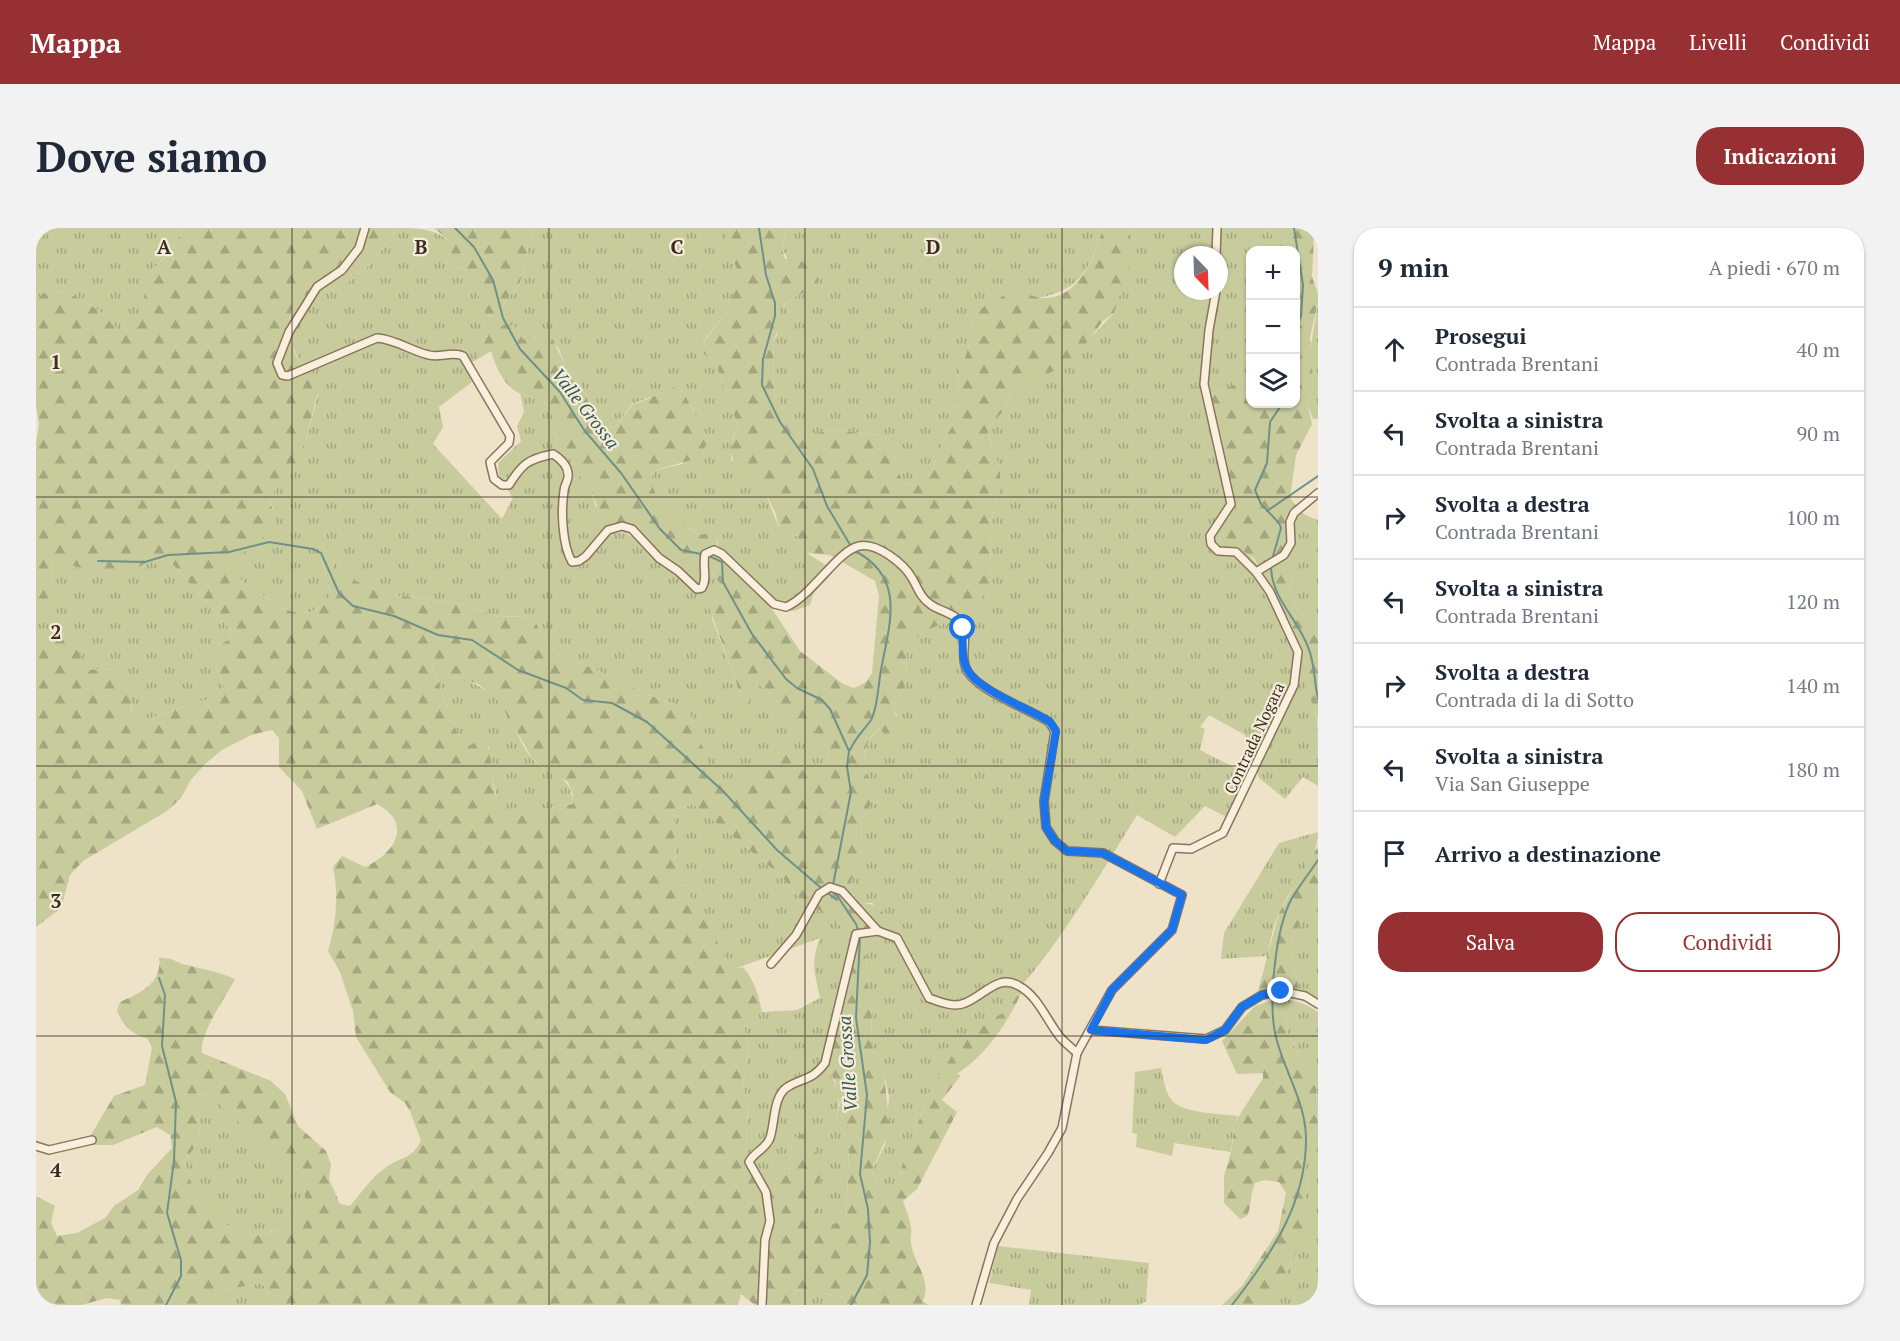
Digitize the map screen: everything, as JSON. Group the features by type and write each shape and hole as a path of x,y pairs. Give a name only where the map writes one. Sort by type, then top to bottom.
{"street":[{"path":"365,228 359,248 342,270 317,287 289,332 277,363 282,375 288,376 377,338 386,338 431,356 456,353 463,356 510,436 509,443 490,462 494,479 502,485 509,484 522,465 543,456 553,454 563,460 568,476 564,503 567,548 572,562 579,561 586,556 608,530 622,526 632,529 659,558 678,571 697,590 702,588 706,582 703,563 705,554 714,550 722,554 774,604 786,607 811,590 843,556 857,547 867,546 884,553 901,564 912,577 920,594 930,604 958,619 963,628 963,659 968,672 983,685 1050,722 1056,731 1044,801 1046,827 1055,841 1067,851 1103,853 1182,895 1172,930 1112,990 1077,1053 1062,1128 1017,1199 994,1243 976,1305"},
{"path":"1216,246 1217,228"},
{"path":"1214,300 1204,384 1231,504 1210,536 1211,544 1218,551 1236,552 1256,572 1284,555 1291,543 1290,522 1294,513 1318,493"},
{"name":"Contrada Nogara","path":"1159,884 1173,848 1191,849 1223,833 1294,685 1298,652 1270,592 1256,572"},
{"path":"771,964 796,936 819,894 830,887 842,891 878,931 897,938 909,966 929,998 943,1003 964,1004 999,982 1010,981 1028,993 1061,1038 1077,1053"},
{"path":"762,1305 765,1240 770,1221 766,1192 749,1162 752,1155 767,1144 780,1094 787,1087 818,1072 825,1062 856,934 878,931"},
{"path":"1091,1030 1206,1040 1225,1030 1242,1007 1262,995 1281,991 1305,996 1318,1004"},
{"path":"36,1146 49,1150 92,1140"}],"green space":[{"path":"36,228 184,228 172,250 149,275 142,315 135,325 123,330 114,326 98,310 67,293 50,292 36,300"},
{"path":"184,228 396,228 376,257 350,281 328,290 305,295 293,303 290,327 292,347 302,364 321,380 301,459 269,498 275,517 275,527 248,550 235,555 233,563 243,581 275,604 300,613 309,612 324,603 331,594 321,557 332,560 334,571 385,594 455,603 499,617 534,616 538,628 557,655 592,668 656,698 684,707 691,716 713,775 736,783 751,778 780,753 799,754 821,767 829,765 825,746 821,738 784,709 761,686 756,684 751,695 750,709 742,705 736,681 708,605 713,594 722,586 712,573 700,573 691,579 641,540 625,533 606,532 599,528 592,517 597,506 588,483 578,475 547,404 539,397 529,397 513,390 502,377 491,351 478,359 487,332 506,324 514,326 524,340 541,336 552,338 565,365 576,371 597,422 608,429 616,426 633,404 677,387 684,393 709,442 695,459 652,471 653,488 660,501 669,512 696,533 705,534 716,529 717,548 730,565 764,597 800,651 843,684 854,688 866,682 872,673 879,596 875,581 830,555 807,553 796,536 779,528 769,500 743,474 733,459 731,451 738,427 715,361 704,354 703,343 726,313 740,278 727,241 727,228 787,228 782,248 785,259 797,258 816,271 819,280 815,285 780,308 782,321 773,341 774,394 796,431 804,435 832,430 879,435 889,440 904,484 916,485 931,472 957,413 959,374 976,326 964,318 1014,290 1042,298 1055,297 1066,292 1075,284 1090,263 1103,228 1129,228 1131,239 1129,266 1114,313 1103,321 1072,362 1010,392 1005,409 989,427 988,435 1000,468 1000,488 990,526 991,573 988,587 975,612 931,629 911,643 906,656 904,687 893,705 900,729 889,741 880,728 868,742 866,751 867,781 873,799 862,821 861,850 849,888 857,903 877,907 890,923 883,937 866,951 868,991 872,1004 871,1043 884,1074 890,1129 872,1171 877,1185 892,1188 899,1178 907,1146 916,1129 928,1094 964,1036 1006,1011 1025,985 1013,1010 989,1046 957,1074 961,1075 942,1100 957,1112 917,1189 903,1201 910,1225 913,1251 924,1278 923,1301 928,1305 846,1305 845,1300 834,1295 796,1289 791,1305 755,1305 741,1294 738,1305 274,1305 267,1289 261,1283 219,1291 213,1299 213,1305 121,1305 120,1300 106,1298 82,1305 36,1305 36,1196 55,1206 51,1222 57,1236 77,1233 105,1218 114,1206 138,1190 147,1175 172,1148 170,1135 157,1127 113,1145 85,1145 114,1096 145,1085 152,1048 148,1039 133,1032 125,1025 117,1011 120,1002 142,991 153,981 159,967 159,958 172,959 235,979 209,1026 202,1045 202,1053 271,1081 285,1094 298,1126 326,1151 331,1164 329,1179 340,1204 350,1206 380,1172 413,1152 421,1141 405,1103 390,1092 356,1037 353,1011 340,972 328,951 336,909 333,867 342,856 365,867 375,861 391,847 396,838 395,820 377,804 317,829 302,791 279,767 279,738 272,730 251,735 222,750 205,764 190,781 181,798 167,811 83,861 70,875 61,908 36,927 36,641 50,641 61,630 73,638 86,670 117,669 130,690 130,714 142,721 218,696 224,687 214,656 219,645 230,639 232,631 168,559 151,561 121,575 110,575 74,566 57,556 51,562 53,584 50,598 43,610 36,615 36,443 39,425 36,405 36,300 50,292 67,293 98,310 118,329 129,329 135,325 141,315 149,275 172,250","holes":["434,663 448,674 478,684 499,701 532,758 548,772 568,782 573,794 573,804 544,809 505,821 494,819 490,809 497,798 487,744 484,738 470,745 458,735 432,667","693,804 780,875 799,897 837,922 849,937 852,952 841,971 836,1020 828,1047 828,1069 835,1081 840,1106 836,1118 849,1147 846,1220 835,1224 819,1216 816,1203 821,1175 819,1158 802,1134 792,1139 789,1173 776,1179 754,1166 746,1147 748,1106 743,1084 749,1047 744,1027 762,1012 761,1006 756,988 747,972 743,967 734,969 727,962 709,925 687,893 676,863 673,810","205,1094 214,1100 297,1179 306,1203 283,1229 246,1238 228,1226 205,1199 195,1192 183,1161 190,1154 200,1133 195,1100"]},
{"path":"396,228 426,230 439,234 452,243 447,264 456,270 464,267 479,294 481,307 488,316 496,315 520,282 533,228 727,228 727,241 741,278 726,313 703,342 704,353 715,361 738,427 733,437 731,459 767,497 779,528 796,536 807,553 827,566 829,573 814,592 810,605 794,611 772,609 731,566 719,548 717,539 698,534 665,510 655,495 651,482 652,471 682,464 709,442 684,393 677,387 632,404 616,426 608,429 597,422 586,394 565,365 558,347 541,336 524,340 514,326 487,332 478,359 467,365 472,382 439,407 443,427 433,444 502,519 513,498 499,476 498,463 521,441 517,426 524,412 520,393 530,397 539,397 547,404 578,475 588,483 605,533 625,533 700,573 712,573 722,586 713,594 712,619 736,681 742,705 750,708 751,695 756,684 765,689 780,706 821,738 828,755 829,765 821,767 799,755 780,753 754,778 742,783 729,784 713,775 691,716 684,707 656,698 592,668 557,655 538,628 524,616 499,617 455,603 385,594 333,571 332,560 321,557 331,594 324,603 309,612 300,613 275,604 242,581 232,563 235,555 248,550 273,508 269,498 301,459 318,395 289,340 293,302 305,295 328,290 350,281 376,257"},
{"path":"434,228 533,228 520,282 496,315 487,316 481,307 479,294 464,267 449,272 447,264 452,243"},
{"path":"787,228 1103,228 1089,265 1081,277 1071,285 1060,292 996,305 965,318 976,326 959,374 957,413 931,472 916,485 904,484 889,440 879,435 832,430 804,435 796,431 774,394 773,341 777,335 780,308 796,296 805,293 782,248"},
{"path":"1129,228 1269,228 1273,237 1273,246 1246,246 1246,376 1236,384 1213,393 1210,405 1221,433 1230,509 1229,524 1212,552 1245,552 1256,563 1278,603 1298,655 1317,718 1318,786 1303,777 1285,799 1259,778 1245,735 1209,715 1200,727 1205,729 1200,750 1243,772 1242,803 1234,821 1205,806 1175,837 1137,815 1070,922 1006,1011 964,1036 928,1094 916,1129 907,1146 899,1178 892,1188 877,1185 872,1171 885,1145 889,1097 884,1074 871,1043 872,1004 868,991 866,950 883,937 890,923 872,903 858,903 849,888 861,850 862,820 873,799 865,761 868,742 881,728 886,734 897,716 893,705 904,687 906,656 911,643 931,629 975,612 991,573 990,526 1000,488 1000,469 988,434 989,427 1005,409 1010,392 1043,375 1089,339 1114,313 1131,239"},
{"path":"1269,228 1313,228 1314,235 1312,277 1318,293 1318,303 1310,337 1313,383 1308,406 1312,424 1296,455 1290,498 1299,509 1287,552 1294,573 1289,587 1296,608 1318,629 1318,719 1302,676 1300,658 1254,558 1245,552 1216,558 1212,552 1229,524 1230,509 1221,433 1210,405 1213,393 1236,384 1246,376 1246,408 1300,408 1300,246 1273,246 1273,237"},
{"path":"1318,303 1318,419 1313,419 1308,406 1313,383 1310,351"},
{"path":"1299,509 1305,515 1318,520 1318,629 1296,608 1289,587 1294,573 1287,553"},
{"path":"57,555 74,566 110,575 121,575 151,561 168,559 232,631 230,639 219,645 214,656 224,687 218,696 142,721 130,714 132,706 117,669 86,670 84,666 50,641 36,641 36,615 50,598 53,584 51,562"},
{"path":"434,663 475,684 498,700 533,759 569,787 573,804 544,809 505,821 494,819 489,809 497,798 488,756 489,746 475,743 470,745 458,735 432,667"},
{"path":"693,804 780,875 799,897 837,922 849,937 852,952 841,971 828,1069 838,1093 839,1105 836,1118 849,1147 846,1220 835,1224 819,1216 814,1203 817,1188 792,1139 789,1173 776,1179 753,1166 746,1147 748,1106 743,1084 749,1047 744,1027 762,1012 797,1010 820,998 814,962 820,938 734,969 727,962 687,893 676,863 673,810"},
{"path":"1318,832 1311,860 1278,915 1268,956 1221,959 1224,933 1279,843"},
{"path":"1318,846 1318,894 1306,911 1290,945 1299,989 1277,986 1258,991 1279,913"},
{"path":"1318,894 1318,998 1299,989 1290,945 1306,911"},
{"path":"1277,999 1299,1002 1318,1012 1318,1127 1316,1087 1287,1032 1288,1022"},
{"path":"1277,999 1288,1022 1287,1032 1316,1087 1318,1127 1296,1148 1296,1156 1309,1174 1305,1200 1310,1216 1307,1232 1281,1281 1260,1305 1222,1305 1242,1286 1278,1231 1286,1193 1279,1182 1265,1180 1255,1183 1247,1216 1240,1219 1224,1203 1224,1176 1232,1148 1234,1124 1263,1078 1263,1073 1237,1074 1222,1041 1255,1006"},
{"path":"1161,1068 1167,1092 1176,1104 1197,1111 1238,1116 1234,1124 1231,1152 1174,1143 1172,1156 1136,1147 1137,1134 1132,1133 1135,1072"},
{"path":"205,1094 230,1113 297,1179 306,1203 283,1229 246,1238 228,1226 205,1199 195,1192 183,1161 198,1140 200,1126 195,1100"},
{"path":"1318,1127 1318,1305 1260,1305 1281,1281 1307,1232 1305,1200 1309,1174 1296,1156 1296,1148"},
{"path":"998,1246 1149,1263 1146,1301 1140,1305 1029,1305 1031,1290 989,1283"},
{"path":"261,1283 267,1289 274,1305 213,1305 213,1299 219,1291"},
{"path":"796,1289 834,1295 845,1300 846,1305 791,1305"}],"waterway":[{"name":"Valle Grossa","path":"455,228 474,247 493,280 503,318 520,349 560,392 584,430 621,473 660,529 681,550 701,554"},
{"path":"759,228 766,275 775,303 775,316 763,359 762,385 780,422 813,469 827,506 852,548"},
{"path":"1294,228 1303,285 1300,319"},
{"path":"1272,560 1281,528 1261,504 1255,490 1267,463 1270,422 1279,408"},
{"path":"1267,511 1318,476"},
{"path":"98,561 145,562 168,555 229,552 269,542 313,549 321,553 339,593 353,606 394,616 438,635 472,640 518,670 566,688 583,700 612,703 647,722 723,791 777,850 820,887"},
{"path":"850,750 871,720 875,709 888,636 891,604 882,575 871,562 855,551"},
{"name":"Valle Grossa","path":"709,556 722,562 723,582 752,634 786,679 797,688 822,700 830,709 849,751 847,767 851,792 833,885"},
{"path":"1271,566 1275,588 1304,637 1310,653 1318,699"},
{"path":"1232,1305 1260,1267 1284,1227 1293,1206 1305,1161 1305,1124 1299,1100 1277,1041 1274,1026 1273,989 1277,948 1286,912 1292,898 1318,860"},
{"path":"825,891 837,900"},
{"name":"Valle Grossa","path":"834,891 856,924 860,936 856,1018 867,1095 860,1174 868,1209 870,1242 867,1275 851,1305"},
{"path":"159,978 165,995 162,1046 176,1102 174,1161 167,1213 181,1260 181,1276 166,1305"}],"route":[{"path":"963,628 963,659 968,672 983,685 1050,722 1056,731 1044,801 1046,827 1055,841 1067,851 1103,853 1140,875 1182,895 1172,930 1112,990 1091,1030 1206,1040 1225,1030 1242,1007 1262,995 1281,991"}]}
